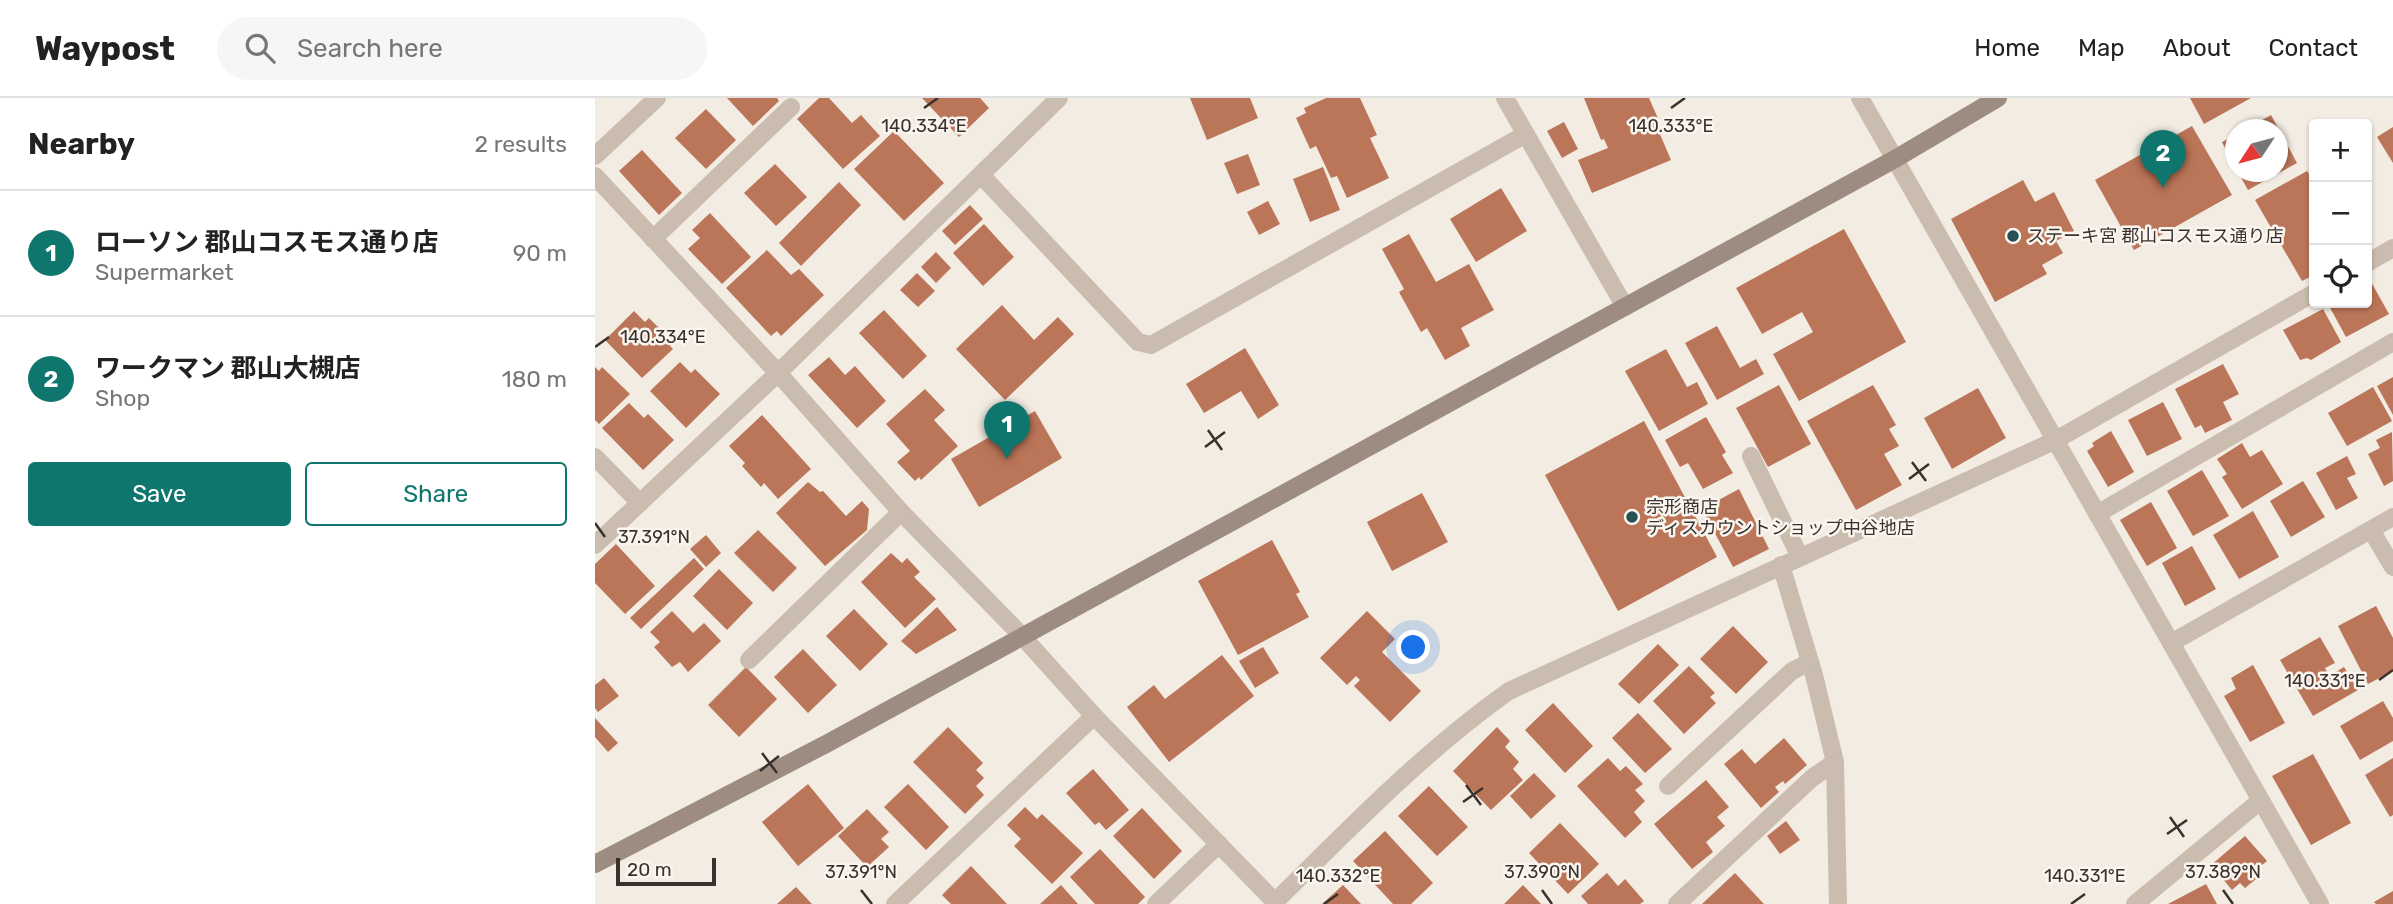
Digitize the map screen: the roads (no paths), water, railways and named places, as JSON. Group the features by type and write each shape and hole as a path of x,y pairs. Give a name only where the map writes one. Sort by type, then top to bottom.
{"street":[{"path":"595,156 657,98"},
{"path":"595,545 778,373 1059,98"},
{"path":"1505,98 1625,307"},
{"path":"1860,98 2320,904"},
{"path":"595,864 828,743 1895,159 1998,98"},
{"path":"653,239 791,107"},
{"path":"981,175 1138,342 1151,345 1526,134"},
{"path":"595,176 778,373 901,512 1276,903 1407,773 1470,719 1509,691 2055,441 2309,296"},
{"path":"2372,259 2393,248"},
{"path":"2097,514 2393,342"},
{"path":"1751,456 1800,557"},
{"path":"595,457 640,503"},
{"path":"749,660 901,512"},
{"path":"2171,643 2393,517"},
{"path":"2371,530 2393,567"},
{"path":"1781,565 1811,662 1835,762 1838,904"},
{"path":"1668,786 1793,671 1811,662"},
{"path":"895,904 1094,716"},
{"path":"1677,904 1812,778 1835,762"},
{"path":"2135,904 2260,801"},
{"path":"1156,904 1219,844"}],"place":[{"name":"ワークマン 郡山大槻店","path":"2163,188"},
{"name":"ステーキ宮 郡山コスモス通り店","path":"2013,236"},
{"name":"ローソン 郡山コスモス通り店","path":"1007,459"},
{"name":"宗形商店 ディスカウントショップ中谷地店","path":"1632,517"}]}
